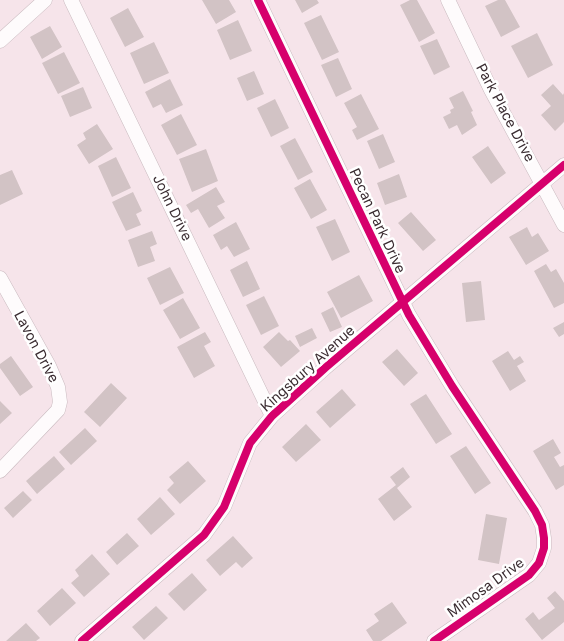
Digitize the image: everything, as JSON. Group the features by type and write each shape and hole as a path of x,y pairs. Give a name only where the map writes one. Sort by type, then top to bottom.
{"street":[{"path":"0,41 45,0"},
{"name":"John Drive","path":"71,0 272,416"},
{"name":"Pecan Park Drive","path":"258,0 402,302 452,386 535,511 542,525 544,548"},
{"name":"Park Place Drive","path":"448,0 491,90 564,225"},
{"name":"Kingsbury Avenue","path":"82,641 204,535 224,507 250,443 272,416 564,164"},
{"name":"Lavon Drive","path":"0,278 49,366 58,387 60,402 58,410 0,471"},
{"name":"Mimosa Drive","path":"434,641 529,574 539,563 544,548"}],"building":[{"path":"202,0 229,0 236,12 216,24"},
{"path":"295,0 317,0 319,3 302,13"},
{"path":"410,0 417,0 435,33 419,42 400,5"},
{"path":"498,0 505,0 520,27 501,37 485,6"},
{"path":"128,8 144,37 125,47 110,18"},
{"path":"321,15 339,52 322,60 304,23"},
{"path":"238,20 252,51 230,60 217,30"},
{"path":"50,26 62,47 42,59 30,37"},
{"path":"537,33 553,65 528,78 511,46"},
{"path":"437,39 450,67 434,75 420,46"},
{"path":"154,42 169,73 144,84 130,53"},
{"path":"64,52 80,83 58,94 42,63"},
{"path":"338,58 352,89 336,97 321,65"},
{"path":"254,71 264,94 247,101 237,78"},
{"path":"170,79 183,105 166,113 161,104 153,108 145,92"},
{"path":"553,84 563,95 564,93 564,122 555,131 541,115 551,106 541,95"},
{"path":"83,87 92,108 70,117 61,96"},
{"path":"463,91 473,111 471,112 477,125 462,135 457,125 449,129 443,117 451,113 450,110 454,108 449,98"},
{"path":"361,94 379,129 357,140 352,130 357,127 344,103"},
{"path":"275,99 289,128 271,137 257,108"},
{"path":"181,114 197,145 177,155 161,125"},
{"path":"97,124 113,149 89,164 77,145 86,139 83,133"},
{"path":"383,134 395,162 379,169 367,141"},
{"path":"295,138 313,172 298,180 280,146"},
{"path":"488,146 506,173 491,184 472,157"},
{"path":"206,149 218,181 192,192 179,159"},
{"path":"116,157 131,188 112,197 98,166"},
{"path":"12,170 23,194 0,205 0,175"},
{"path":"399,174 407,197 385,205 377,183"},
{"path":"310,179 327,210 311,219 294,188"},
{"path":"216,187 225,202 217,206 225,218 209,228 198,209 191,213 186,205"},
{"path":"133,192 142,211 136,214 141,225 126,231 112,202"},
{"path":"411,212 436,240 423,251 398,223"},
{"path":"335,219 350,252 332,261 316,227"},
{"path":"236,222 250,249 234,257 227,246 221,250 213,235"},
{"path":"527,227 532,237 538,233 549,251 526,265 509,237"},
{"path":"152,231 157,244 150,247 155,261 138,267 128,240"},
{"path":"247,261 260,289 243,297 230,270"},
{"path":"546,264 551,272 556,269 564,283 564,303 554,308 534,271"},
{"path":"170,267 184,293 160,305 147,278"},
{"path":"359,275 373,301 341,318 327,292"},
{"path":"481,281 485,320 466,322 462,283"},
{"path":"264,296 279,326 261,335 246,305"},
{"path":"183,298 200,328 180,339 163,310"},
{"path":"333,307 342,327 330,332 321,313"},
{"path":"564,322 564,334 559,337 553,328"},
{"path":"312,328 317,338 300,347 295,336"},
{"path":"205,332 211,342 204,346 215,366 194,378 177,347"},
{"path":"279,332 300,351 281,367 263,347"},
{"path":"397,349 418,373 404,386 382,362"},
{"path":"508,351 514,360 520,356 524,362 517,366 526,381 510,391 492,361"},
{"path":"11,356 33,387 20,396 0,368 0,364"},
{"path":"111,383 127,398 100,427 84,412"},
{"path":"342,389 356,405 330,428 316,412"},
{"path":"426,394 452,434 436,444 410,404"},
{"path":"0,401 12,413 0,424"},
{"path":"306,424 321,440 296,462 282,447"},
{"path":"85,428 97,441 71,465 59,452"},
{"path":"553,439 561,453 554,457 560,467 564,465 564,485 556,490 533,451"},
{"path":"466,446 491,483 475,494 450,456"},
{"path":"54,456 65,469 37,494 26,481"},
{"path":"188,461 206,481 180,504 167,490 174,483 169,477"},
{"path":"403,467 410,477 397,488 412,507 394,521 378,499 396,485 390,477"},
{"path":"23,491 32,500 13,518 4,508"},
{"path":"160,497 175,514 151,535 137,519"},
{"path":"486,514 507,518 499,564 478,560"},
{"path":"127,533 139,546 117,565 106,552"},
{"path":"233,536 253,558 242,568 236,562 220,576 206,560"},
{"path":"92,554 110,574 84,597 71,583 79,576 75,570"},
{"path":"192,573 207,590 184,611 168,594"},
{"path":"62,588 76,603 50,626 37,611"},
{"path":"555,591 564,601 564,622 542,640 525,619 533,612 539,620 555,608 547,598"},
{"path":"392,602 407,623 381,641 373,641 366,630 379,621 374,614"},
{"path":"156,606 168,618 144,640 132,627"},
{"path":"26,623 40,638 36,641 6,641"}],"cycle path":[{"path":"258,0 409,315 452,386 535,511 542,525 544,548 539,563 529,575 434,641"},
{"path":"82,641 204,535 224,507 250,443 272,416 325,368 564,165"}]}
